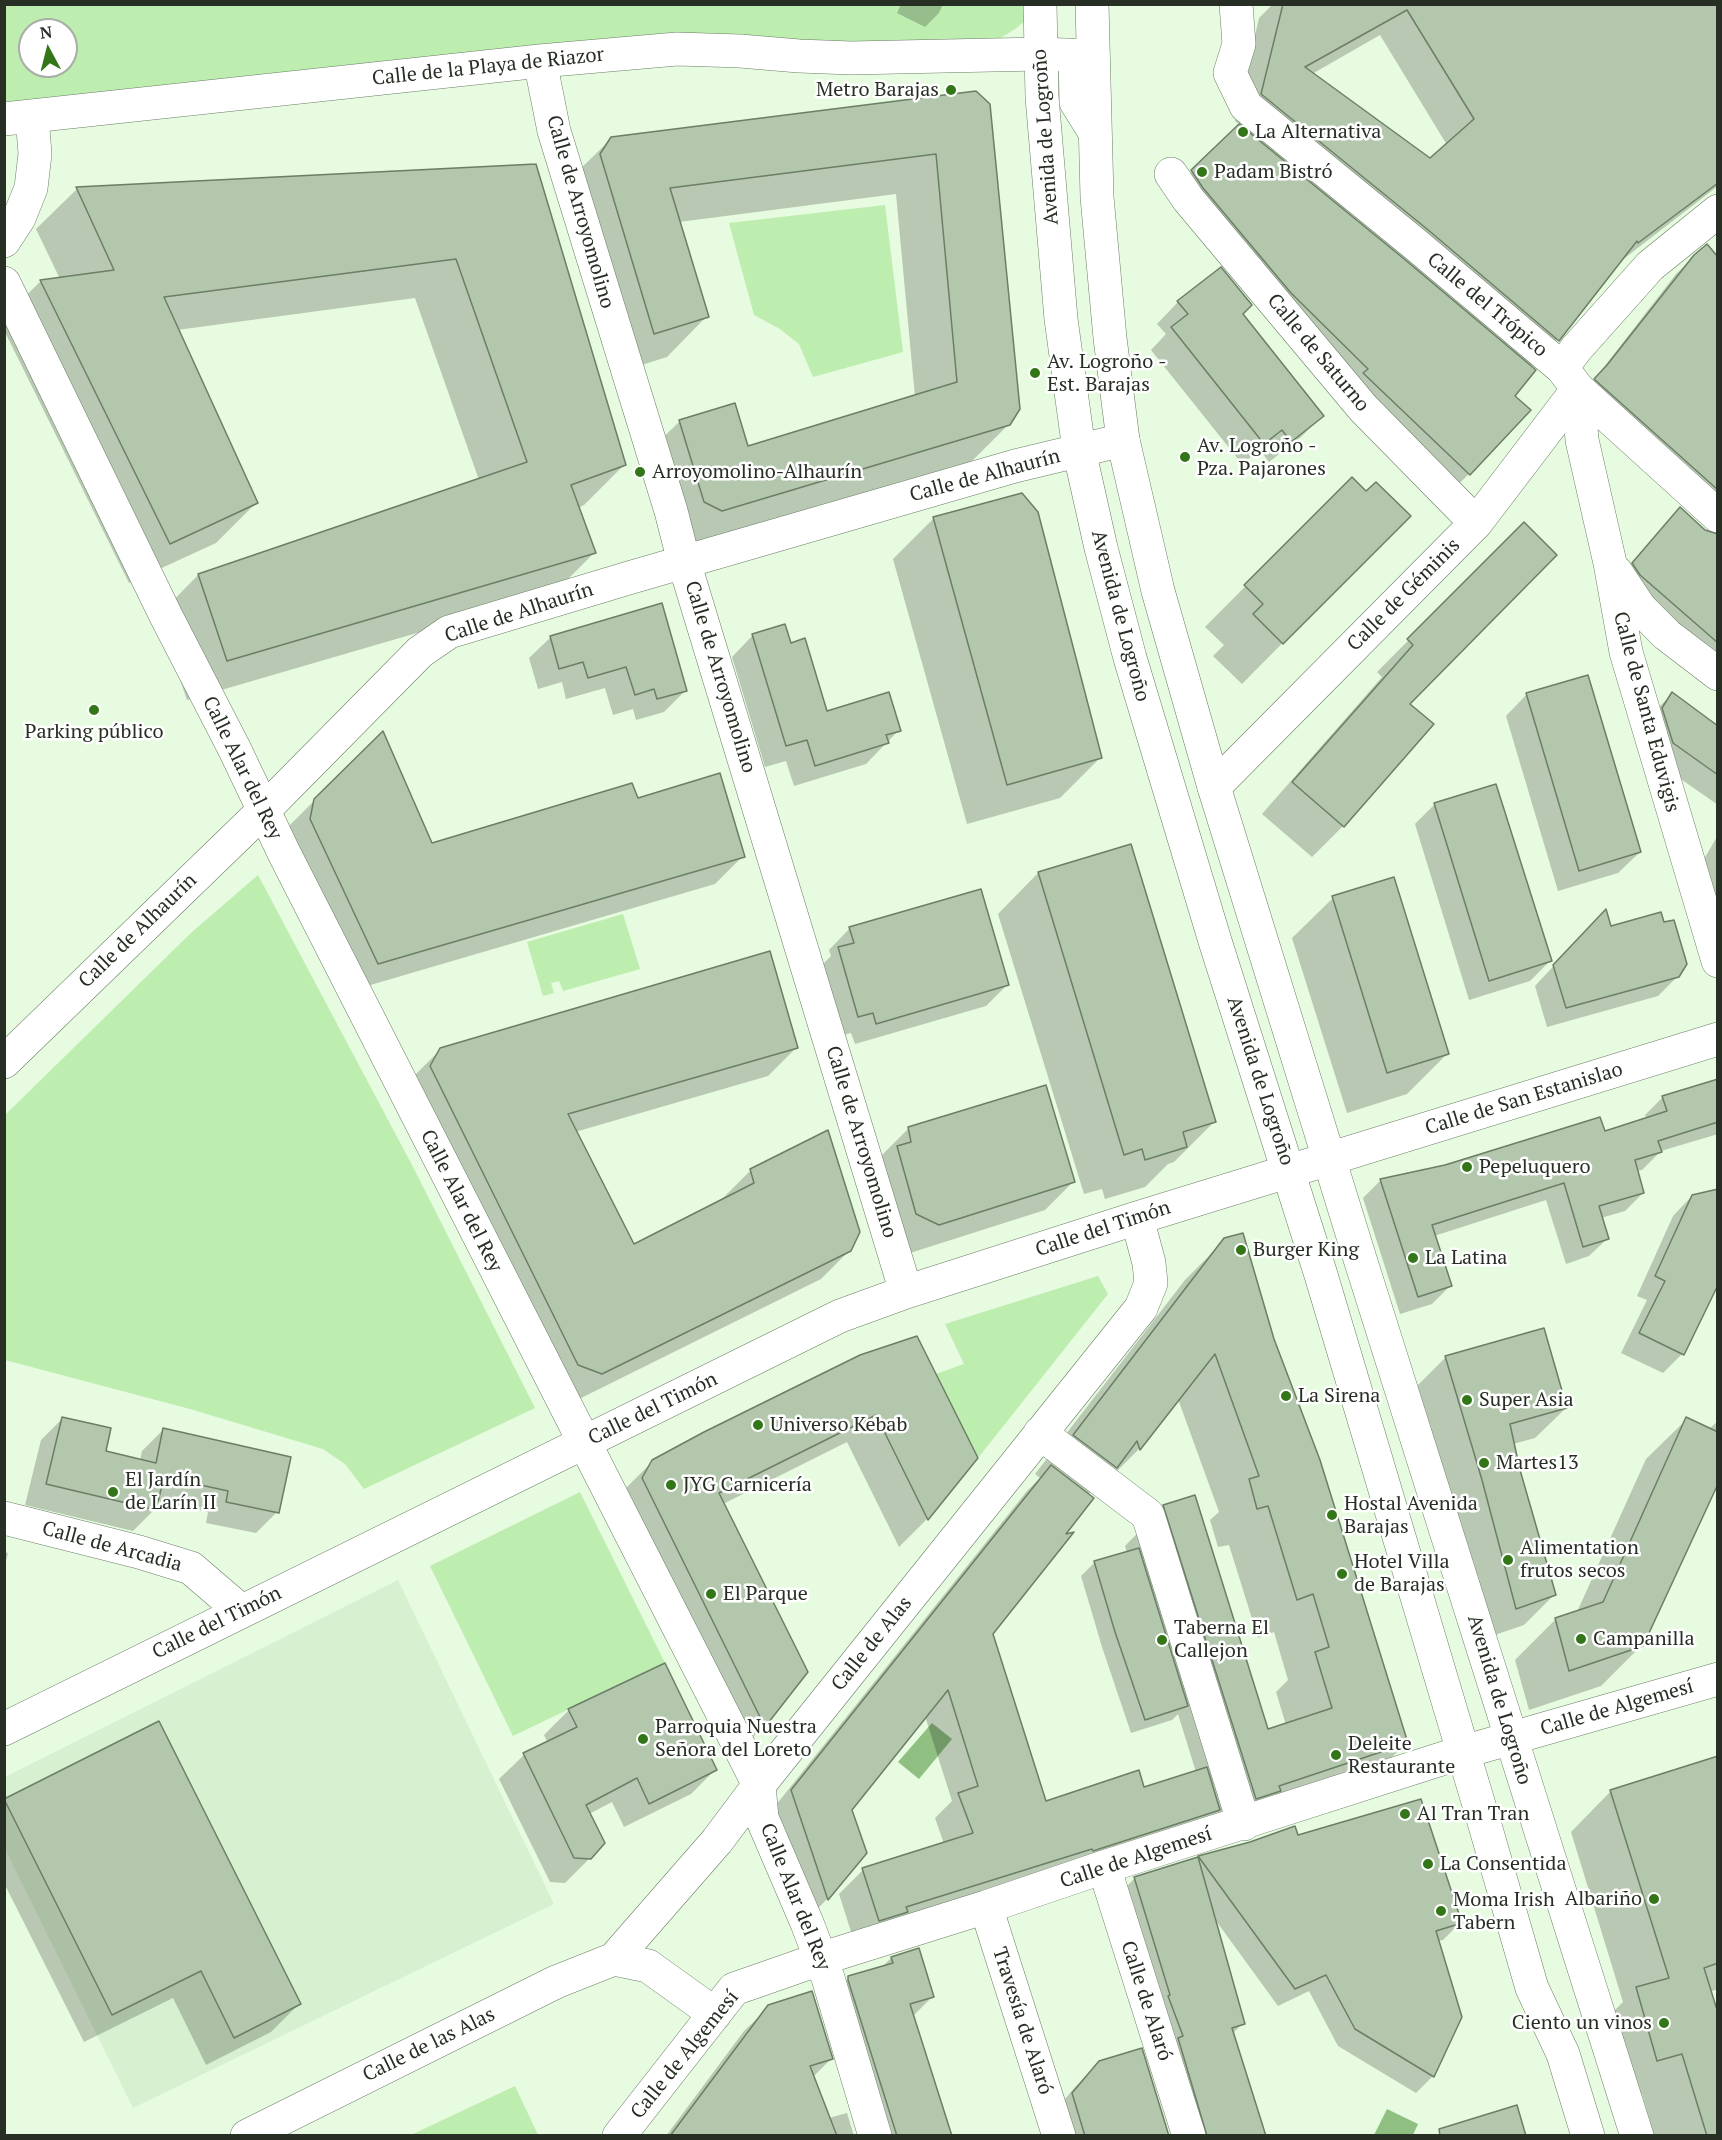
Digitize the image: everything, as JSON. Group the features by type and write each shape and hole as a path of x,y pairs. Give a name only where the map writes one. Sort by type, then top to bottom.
{"street":[{"name":"Avenida de Logroño","path":"1040,4 1040,54 1049,200 1060,318 1079,450 1101,548 1130,658 1215,941 1289,1171 1532,1988 1563,2054 1588,2136"},
{"name":"Avenida de Logroño","path":"1092,4 1084,55 1094,131 1099,221 1110,338 1123,440 1158,591 1214,787 1637,2136"},
{"name":"Calle del Trópico","path":"1236,4 1239,44 1230,73 1246,106 1415,244 1570,379 1718,516"},
{"name":"Calle de la Playa de Riazor","path":"18,118 540,61 677,49 899,59 973,55 1084,55"},
{"name":"Calle de Arroyomolino","path":"540,61 554,131 906,1292"},
{"path":"4,241 19,218 31,188 35,153 18,118"},
{"name":"Calle de Saturno","path":"1171,174 1188,199 1363,408 1476,523"},
{"name":"Calle de Géminis","path":"1214,787 1476,523 1570,379 1576,349 1650,266 1718,211"},
{"name":"Calle Alar del Rey","path":"4,283 289,863 759,1785 762,1818 828,1978 875,2136"},
{"name":"Calle de Santa Eduvigis","path":"1570,379 1610,563 1626,652 1718,961"},
{"name":"Calle de Alhaurín","path":"4,1062 264,810 420,652 449,632 1015,466 1123,440"},
{"path":"1610,563 1640,608 1667,635 1718,675"},
{"name":"Calle de San Estanislao","path":"1330,1158 1718,1039"},
{"name":"Calle del Timón","path":"4,1729 840,1316 906,1292 1330,1158"},
{"name":"Calle de Alas","path":"614,1959 717,1841 759,1785 1141,1308 1151,1283 1149,1263 1137,1218"},
{"path":"1040,1433 1148,1515 1244,1824"},
{"name":"Calle de Arcadia","path":"4,1518 139,1552 191,1568 241,1611"},
{"name":"Calle de Algemesí","path":"618,2136 734,1989 820,1959 1462,1752 1718,1679"},
{"name":"Calle de Alaró","path":"1104,1867 1189,2136"},
{"name":"Travesía de Alaró","path":"986,1907 1059,2136"},
{"path":"614,1959 648,1966 715,2014"},
{"name":"Calle de las Alas","path":"246,2136 556,1982 614,1959"}],"shaded area":[{"path":"1040,4 1040,9 1015,29 973,55 740,51 5,119 4,5"},
{"path":"885,205 903,352 813,377 799,344 780,329 754,315 729,223"},
{"path":"258,875 413,1167 535,1408 364,1489 345,1464 323,1449 190,1409 5,1360 5,1115 192,932"},
{"path":"623,914 640,969 563,991 559,981 551,983 554,993 543,996 527,942"},
{"path":"1098,1276 1108,1294 978,1458 936,1374 964,1364 945,1324"},
{"path":"580,1492 665,1663 513,1736 430,1566"},
{"path":"398,1580 554,1904 133,2108 5,1849 5,1777"},
{"path":"932,1723 952,1739 919,1779 898,1762"},
{"path":"515,2086 538,2135 411,2135"},
{"path":"1387,2109 1418,2124 1413,2135 1374,2135"}],"building":[{"path":"1283,4 1718,4 1718,183 1638,243 1637,241 1559,341 1427,229 1261,94","holes":["1407,10 1474,119 1430,158 1305,67"]},
{"path":"976,91 990,104 1020,409 1010,425 722,511 704,502 679,420 735,403 748,446 957,382 936,154 670,188 709,317 654,334 600,154 611,137"},
{"path":"1239,124 1536,370 1515,396 1531,410 1470,475 1363,373 1368,369 1291,293 1203,188 1191,170"},
{"path":"536,164 626,465 571,485 596,553 227,661 198,574 527,462 456,259 164,297 258,503 170,544 40,280 114,270 76,187"},
{"path":"1707,244 1718,257 1718,490 1594,379 1694,255"},
{"path":"1221,267 1252,305 1243,314 1324,416 1291,442 1282,430 1264,444 1171,327 1188,314 1177,301"},
{"path":"1352,477 1366,491 1376,482 1411,516 1283,644 1253,614 1263,604 1244,585"},
{"path":"1022,493 1038,512 1102,758 1007,785 933,517"},
{"path":"1680,507 1705,530 1718,534 1718,643 1640,575 1632,563"},
{"path":"1524,522 1557,555 1410,704 1434,724 1344,827 1292,782 1413,645 1407,639"},
{"path":"662,603 687,691 657,699 654,689 635,695 626,667 588,678 583,662 559,669 550,636"},
{"path":"785,624 791,643 805,638 827,711 889,692 901,731 886,735 889,743 815,766 807,740 786,746 752,634"},
{"path":"1588,675 1641,852 1579,871 1526,693"},
{"path":"1672,692 1718,726 1718,775 1673,743 1662,708"},
{"path":"383,731 432,843 632,783 638,798 720,773 745,857 378,964 310,819 314,799"},
{"path":"1496,784 1552,961 1489,981 1434,803"},
{"path":"1131,844 1216,1122 1183,1132 1187,1147 1145,1160 1142,1149 1124,1155 1038,872"},
{"path":"1394,877 1449,1054 1387,1073 1332,896"},
{"path":"981,889 1009,985 876,1024 873,1013 858,1017 838,947 854,943 849,927"},
{"path":"1606,909 1611,926 1661,912 1664,922 1674,920 1687,964 1679,977 1566,1008 1553,965"},
{"path":"770,951 798,1048 568,1114 634,1244 754,1183 750,1169 828,1130 860,1232 851,1251 602,1374 578,1365 430,1066 440,1048"},
{"path":"1718,1079 1718,1122 1658,1141 1662,1152 1635,1160 1644,1193 1599,1206 1609,1239 1583,1247 1564,1183 1432,1225 1452,1286 1418,1297 1380,1179 1445,1165 1600,1117 1605,1131 1667,1111 1662,1096"},
{"path":"1046,1085 1075,1182 939,1225 916,1214 897,1146 911,1142 908,1127"},
{"path":"1718,1189 1718,1285 1684,1355 1639,1333 1665,1281 1655,1276 1692,1195"},
{"path":"1243,1233 1274,1339 1320,1460 1408,1743 1279,1786 1281,1791 1256,1799 1163,1505 1195,1495 1268,1729 1332,1708 1315,1652 1329,1647 1313,1594 1297,1600 1268,1506 1257,1509 1249,1479 1259,1476 1215,1354 1140,1450 1137,1441 1117,1468 1073,1435 1224,1238"},
{"path":"1544,1328 1567,1408 1510,1424 1520,1470 1556,1595 1516,1609 1482,1480 1445,1356"},
{"path":"917,1336 978,1458 928,1520 876,1415 719,1493 808,1672 765,1727 642,1478 652,1460 704,1432 860,1355"},
{"path":"62,1417 111,1428 106,1451 156,1463 163,1428 291,1457 279,1513 226,1502 228,1491 164,1477 156,1510 46,1484"},
{"path":"1686,1417 1718,1432 1718,1484 1643,1646 1569,1671 1555,1618 1603,1602"},
{"path":"1051,1465 1094,1498 1066,1534 1074,1532 993,1634 1046,1801 1139,1770 1144,1787 1207,1767 1220,1810 906,1907 908,1912 879,1921 862,1868 973,1833 958,1793 978,1786 948,1690 852,1810 867,1853 828,1900 791,1790"},
{"path":"1139,1548 1188,1706 1145,1720 1094,1561"},
{"name":"Parroquia Nuestra Señora del Loreto","path":"665,1663 717,1770 649,1804 637,1778 586,1805 605,1843 591,1859 574,1858 523,1753 577,1727 568,1709"},
{"path":"159,1721 301,2004 234,2038 201,1971 112,2015 4,1799"},
{"path":"1718,1756 1718,1963 1704,1968 1718,2013 1718,2136 1707,2136 1682,2054 1657,2061 1636,1987 1669,1978 1610,1790"},
{"path":"1421,1799 1462,1923 1436,1931 1462,2017 1434,2077 1355,2029 1326,1975 1295,1989 1198,1856 1250,1842 1295,1826 1298,1835"},
{"path":"1198,1857 1245,2024 1232,2028 1266,2136 1207,2136 1178,2038 1183,2036 1168,1996 1170,1995 1134,1877"},
{"path":"919,1948 934,1997 910,2004 952,2136 897,2136 848,1980 848,1976 893,1963 891,1957"},
{"path":"812,1991 833,2059 810,2066 837,2136 670,2136 768,2005"},
{"path":"1142,2048 1169,2136 1085,2136 1072,2093 1099,2061"},
{"path":"1517,2105 1526,2136 1440,2136 1439,2129"}],"place":[{"name":"Metro Barajas","path":"951,90"},
{"name":"La Alternativa","path":"1243,132"},
{"name":"Padam Bistró","path":"1202,172"},
{"name":"Av. Logroño - Est. Barajas","path":"1035,373"},
{"name":"Av. Logroño - Pza. Pajarones","path":"1185,457"},
{"name":"Arroyomolino-Alhaurín","path":"640,472"},
{"name":"Parking público","path":"94,710"},
{"name":"Pepeluquero","path":"1467,1167"},
{"name":"Burger King","path":"1241,1250"},
{"name":"La Latina","path":"1413,1258"},
{"name":"La Sirena","path":"1286,1396"},
{"name":"Super Asia","path":"1467,1400"},
{"name":"Universo Kebab","path":"758,1425"},
{"name":"Martes13","path":"1484,1463"},
{"name":"JYG Carnicería","path":"671,1485"},
{"name":"El Jardín de Larín II","path":"113,1492"},
{"name":"Hostal Avenida Barajas","path":"1332,1515"},
{"name":"Alimentation frutos secos","path":"1508,1560"},
{"name":"Hotel Villa de Barajas","path":"1342,1574"},
{"name":"El Parque","path":"711,1594"},
{"name":"Campanilla","path":"1581,1639"},
{"name":"Taberna El Callejon","path":"1162,1640"},
{"name":"Parroquia Nuestra Señora del Loreto","path":"643,1739"},
{"name":"Deleite Restaurante","path":"1336,1755"},
{"name":"Al Tran Tran","path":"1405,1814"},
{"name":"La Consentida","path":"1428,1864"},
{"name":"Albariño","path":"1654,1899"},
{"name":"Moma Irish Tabern","path":"1441,1911"},
{"name":"Ciento un vinos","path":"1664,2023"}]}
